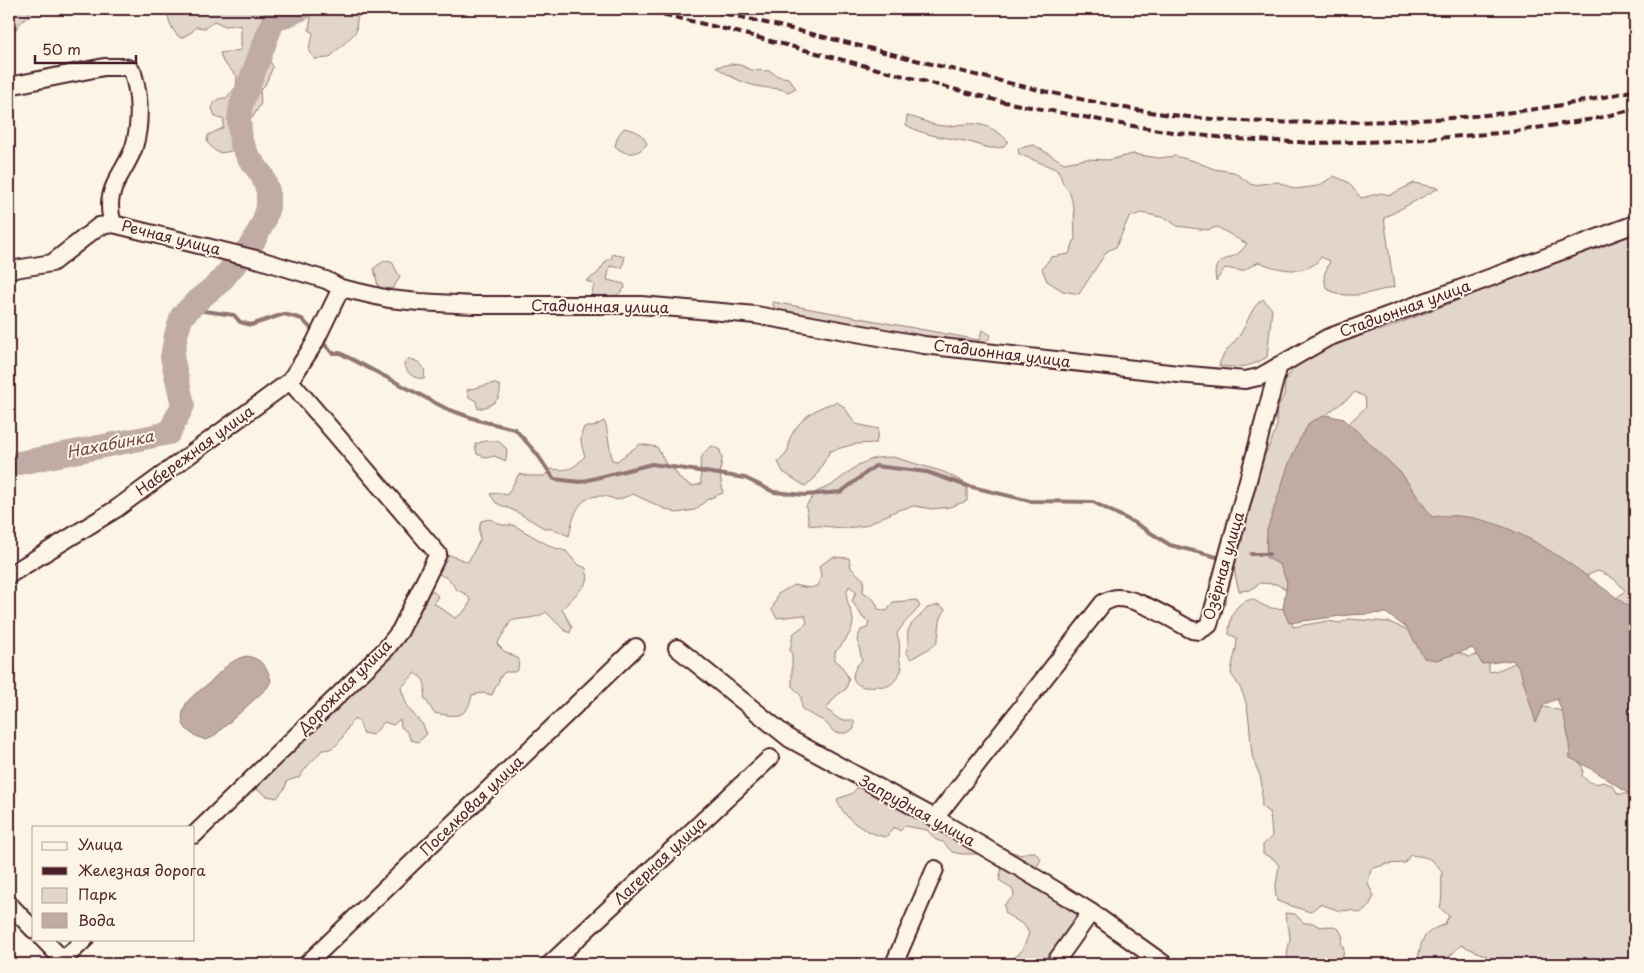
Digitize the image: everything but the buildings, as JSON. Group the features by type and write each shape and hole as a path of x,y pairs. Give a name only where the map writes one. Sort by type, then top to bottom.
{"street":[{"name":"Речная улица","path":"9,86 104,67 124,67 130,69 135,78 139,105 136,137 128,162 116,184 110,203 112,224"},
{"name":"Речная улица","path":"9,270 52,262 99,226 112,224 260,260"},
{"name":"Стадионная улица","path":"260,260 326,280 341,288 389,299 522,306 642,305 756,315 924,345 1245,380 1259,376 1327,338 1635,224"},
{"name":"Набережная улица","path":"9,575 116,509 290,381 314,344 341,288"},
{"name":"Озёрная улица","path":"935,818 1103,603 1118,598 1127,600 1149,608 1192,630 1198,631 1209,625 1279,365"},
{"name":"Дорожная улица","path":"195,834 386,649 400,630 438,554 290,381"},
{"name":"Поселковая улица","path":"307,964 636,647"},
{"name":"Запрудная улица","path":"677,648 790,739 935,818 1091,912 1164,964"},
{"name":"Лагерная улица","path":"550,964 770,758"},
{"path":"894,964 935,869"},
{"path":"9,904 32,928"},
{"path":"1054,964 1091,912"},
{"path":"44,940 65,962 84,940"}],"green space":[{"path":"9,9 31,9 29,16 19,24 14,33 9,34"},
{"path":"167,9 277,9 278,35 273,38 272,50 268,57 273,67 265,85 260,90 261,103 253,117 245,123 243,132 231,151 217,152 207,142 208,135 223,128 224,120 215,117 213,105 217,100 226,98 236,87 237,76 223,62 220,53 241,50 241,26 225,26 214,21 206,28 196,27 192,32 181,38 175,33 171,25"},
{"path":"312,9 360,9 356,32 329,58 315,59 309,52 313,33 309,30"},
{"path":"730,64 740,65 752,70 770,71 778,76 788,78 796,88 788,92 755,86 737,80 716,67"},
{"path":"907,116 940,126 983,125 999,133 1008,141 1003,147 989,148 929,134 906,125"},
{"path":"624,128 638,133 647,144 640,150 632,153 619,150 615,146 618,136"},
{"path":"1034,145 1064,163 1086,159 1109,160 1133,154 1159,158 1175,156 1214,169 1234,172 1252,185 1278,182 1295,189 1318,186 1334,176 1348,182 1361,198 1381,193 1390,195 1414,183 1439,188 1384,218 1394,287 1359,295 1334,292 1326,288 1324,275 1330,261 1321,257 1315,263 1301,269 1284,269 1259,262 1242,271 1225,268 1216,281 1215,273 1218,264 1239,253 1247,244 1217,227 1207,230 1177,226 1166,218 1141,213 1129,217 1116,247 1107,251 1079,294 1063,291 1047,281 1042,269 1051,257 1069,254 1075,239 1074,209 1070,193 1063,183 1058,170 1019,154 1018,148"},
{"path":"1635,227 1635,494 1633,499 1635,502 1635,613 1628,619 1610,603 1625,591 1616,581 1603,573 1598,571 1580,578 1443,530 1346,426 1366,407 1365,397 1355,392 1327,415 1314,434 1290,591 1276,584 1260,583 1250,590 1239,591 1234,560 1242,542 1244,522 1256,471 1270,445 1277,425 1276,411 1284,395 1285,382 1294,367 1331,344 1353,339 1368,331 1382,330"},
{"path":"613,254 625,257 622,268 610,266 607,280 624,284 625,288 610,298 581,299 579,296 591,298 594,284 586,281 597,274 607,260 611,259"},
{"path":"384,261 392,262 400,277 393,288 384,290 378,286 374,268"},
{"path":"1263,299 1272,309 1267,357 1244,366 1219,366 1225,352 1241,333 1253,310"},
{"path":"773,302 979,340 982,330 991,335 985,342 976,345 918,338 908,333 883,333 877,328 869,329 783,312 773,306"},
{"path":"408,359 422,365 425,374 424,379 414,377 407,371 404,364"},
{"path":"494,383 500,386 499,396 495,402 478,409 476,401 469,397 467,390"},
{"path":"837,402 844,407 856,424 879,429 876,443 855,444 830,451 815,478 805,486 783,472 778,462 787,452 790,438 804,418 823,406"},
{"path":"604,421 612,460 617,461 640,444 657,447 667,466 674,470 681,480 692,486 701,484 700,462 707,450 712,446 720,450 722,459 720,473 723,493 708,499 695,510 677,513 633,494 617,500 603,496 591,497 581,504 577,510 569,536 556,530 544,528 517,512 496,503 490,494 499,493 507,495 519,474 544,476 551,469 562,470 577,464 585,456 581,442 584,427 593,427"},
{"path":"485,441 498,441 507,449 506,461 494,456 487,458 477,454 475,444"},
{"path":"893,457 944,472 967,484 967,501 950,507 932,509 914,506 898,510 864,526 844,528 809,525 806,506 816,492 832,485 858,465 875,458"},
{"path":"490,519 502,525 513,525 552,547 566,551 577,564 586,568 588,579 584,586 562,609 572,627 570,633 564,630 546,612 542,615 511,621 497,644 504,651 519,659 518,670 505,672 501,676 492,695 483,693 472,695 467,709 458,715 434,713 424,697 424,683 415,673 401,688 408,708 423,725 427,734 418,742 411,740 407,732 401,727 400,719 393,725 384,722 373,735 363,733 360,724 355,719 339,743 334,747 322,750 300,777 287,781 285,788 277,798 267,796 256,789 257,781 332,709 421,595 433,591 438,596 434,603 455,618 463,613 471,601 467,595 456,589 449,579 439,574 437,567 441,557 450,555 468,562 480,540 479,530 481,521"},
{"path":"833,557 849,558 851,568 864,580 863,592 873,599 878,609 887,611 893,602 916,600 920,606 897,634 902,668 896,679 888,686 864,687 855,682 853,675 856,667 862,660 857,639 861,630 867,628 869,622 863,618 852,601 856,592 849,586 847,600 853,617 853,626 847,638 835,652 835,660 841,665 849,679 846,689 836,696 826,709 840,720 854,720 854,729 846,733 835,733 824,721 802,709 801,696 792,686 792,655 790,650 793,634 807,623 805,615 777,618 772,610 778,594 794,585 809,588 818,586 821,575 819,566"},
{"path":"1253,599 1268,607 1276,609 1286,608 1290,611 1293,627 1328,621 1340,623 1349,619 1389,622 1469,657 1482,654 1489,660 1489,672 1518,662 1539,706 1567,712 1583,770 1582,776 1592,783 1604,782 1613,786 1618,794 1632,794 1635,796 1635,964 1505,964 1461,945 1442,964 1417,964 1423,939 1431,931 1444,925 1449,916 1440,908 1442,872 1435,863 1421,856 1410,855 1405,863 1387,864 1371,869 1368,884 1374,896 1368,908 1360,913 1350,910 1340,911 1320,904 1310,912 1277,901 1275,891 1279,866 1274,859 1263,854 1263,845 1272,836 1270,813 1262,807 1262,783 1253,758 1246,703 1243,693 1231,674 1237,638 1229,634 1232,615 1238,606"},
{"path":"939,605 945,609 940,621 938,639 935,645 911,659 906,652 909,627 927,608"},
{"path":"859,786 867,787 876,797 888,797 1012,852 1021,855 1035,852 1041,859 1036,869 1063,884 1071,894 1084,897 1092,902 1091,912 1048,964 1000,964 1002,961 1013,958 1020,952 1029,933 1024,925 1006,914 1004,905 1014,896 1013,890 999,880 1002,868 981,854 952,852 943,842 936,840 927,830 905,826 900,831 894,827 886,837 863,829 849,819 837,799 851,794"},
{"path":"1285,913 1295,914 1304,923 1313,923 1320,927 1330,926 1339,929 1343,937 1341,943 1344,949 1343,956 1331,964 1290,964 1287,955 1290,939"}],"water":[{"path":"1326,415 1344,419 1402,474 1432,517 1459,516 1485,521 1511,530 1561,558 1628,606 1635,617 1635,799 1604,777 1570,758 1563,714 1557,699 1544,704 1536,723 1520,670 1513,660 1482,664 1473,648 1437,660 1424,658 1407,628 1386,613 1348,615 1289,623 1283,609 1287,582 1280,565 1266,557 1267,530 1288,466 1300,439 1310,422"},
{"path":"246,656 259,661 268,671 271,681 267,688 213,737 206,740 189,732 182,719 187,703 225,667"}],"waterway":[{"name":"Нахабинка","path":"9,465 169,433 183,405 172,357 182,316 219,283 252,244 263,223 268,207 268,191 262,175 249,158 241,142 239,120 241,105 273,21 301,9"},
{"path":"189,309 234,315 240,322 251,325 284,314 302,319 315,333"},
{"path":"321,340 332,353 340,353 447,409 481,421 515,429 537,454 554,479 580,482 652,464 745,478 774,492 805,495 841,492 875,466 927,472 964,485 1030,501 1093,502 1135,523 1170,545 1217,557"},
{"path":"1251,554 1269,554"}],"railway":[{"path":"640,9 729,30 999,101 1121,124 1178,133 1237,139 1315,143 1400,141 1511,132 1594,119 1635,109"},
{"path":"703,9 1067,96 1176,116 1262,122 1319,123 1456,118 1564,105 1635,90"}]}
